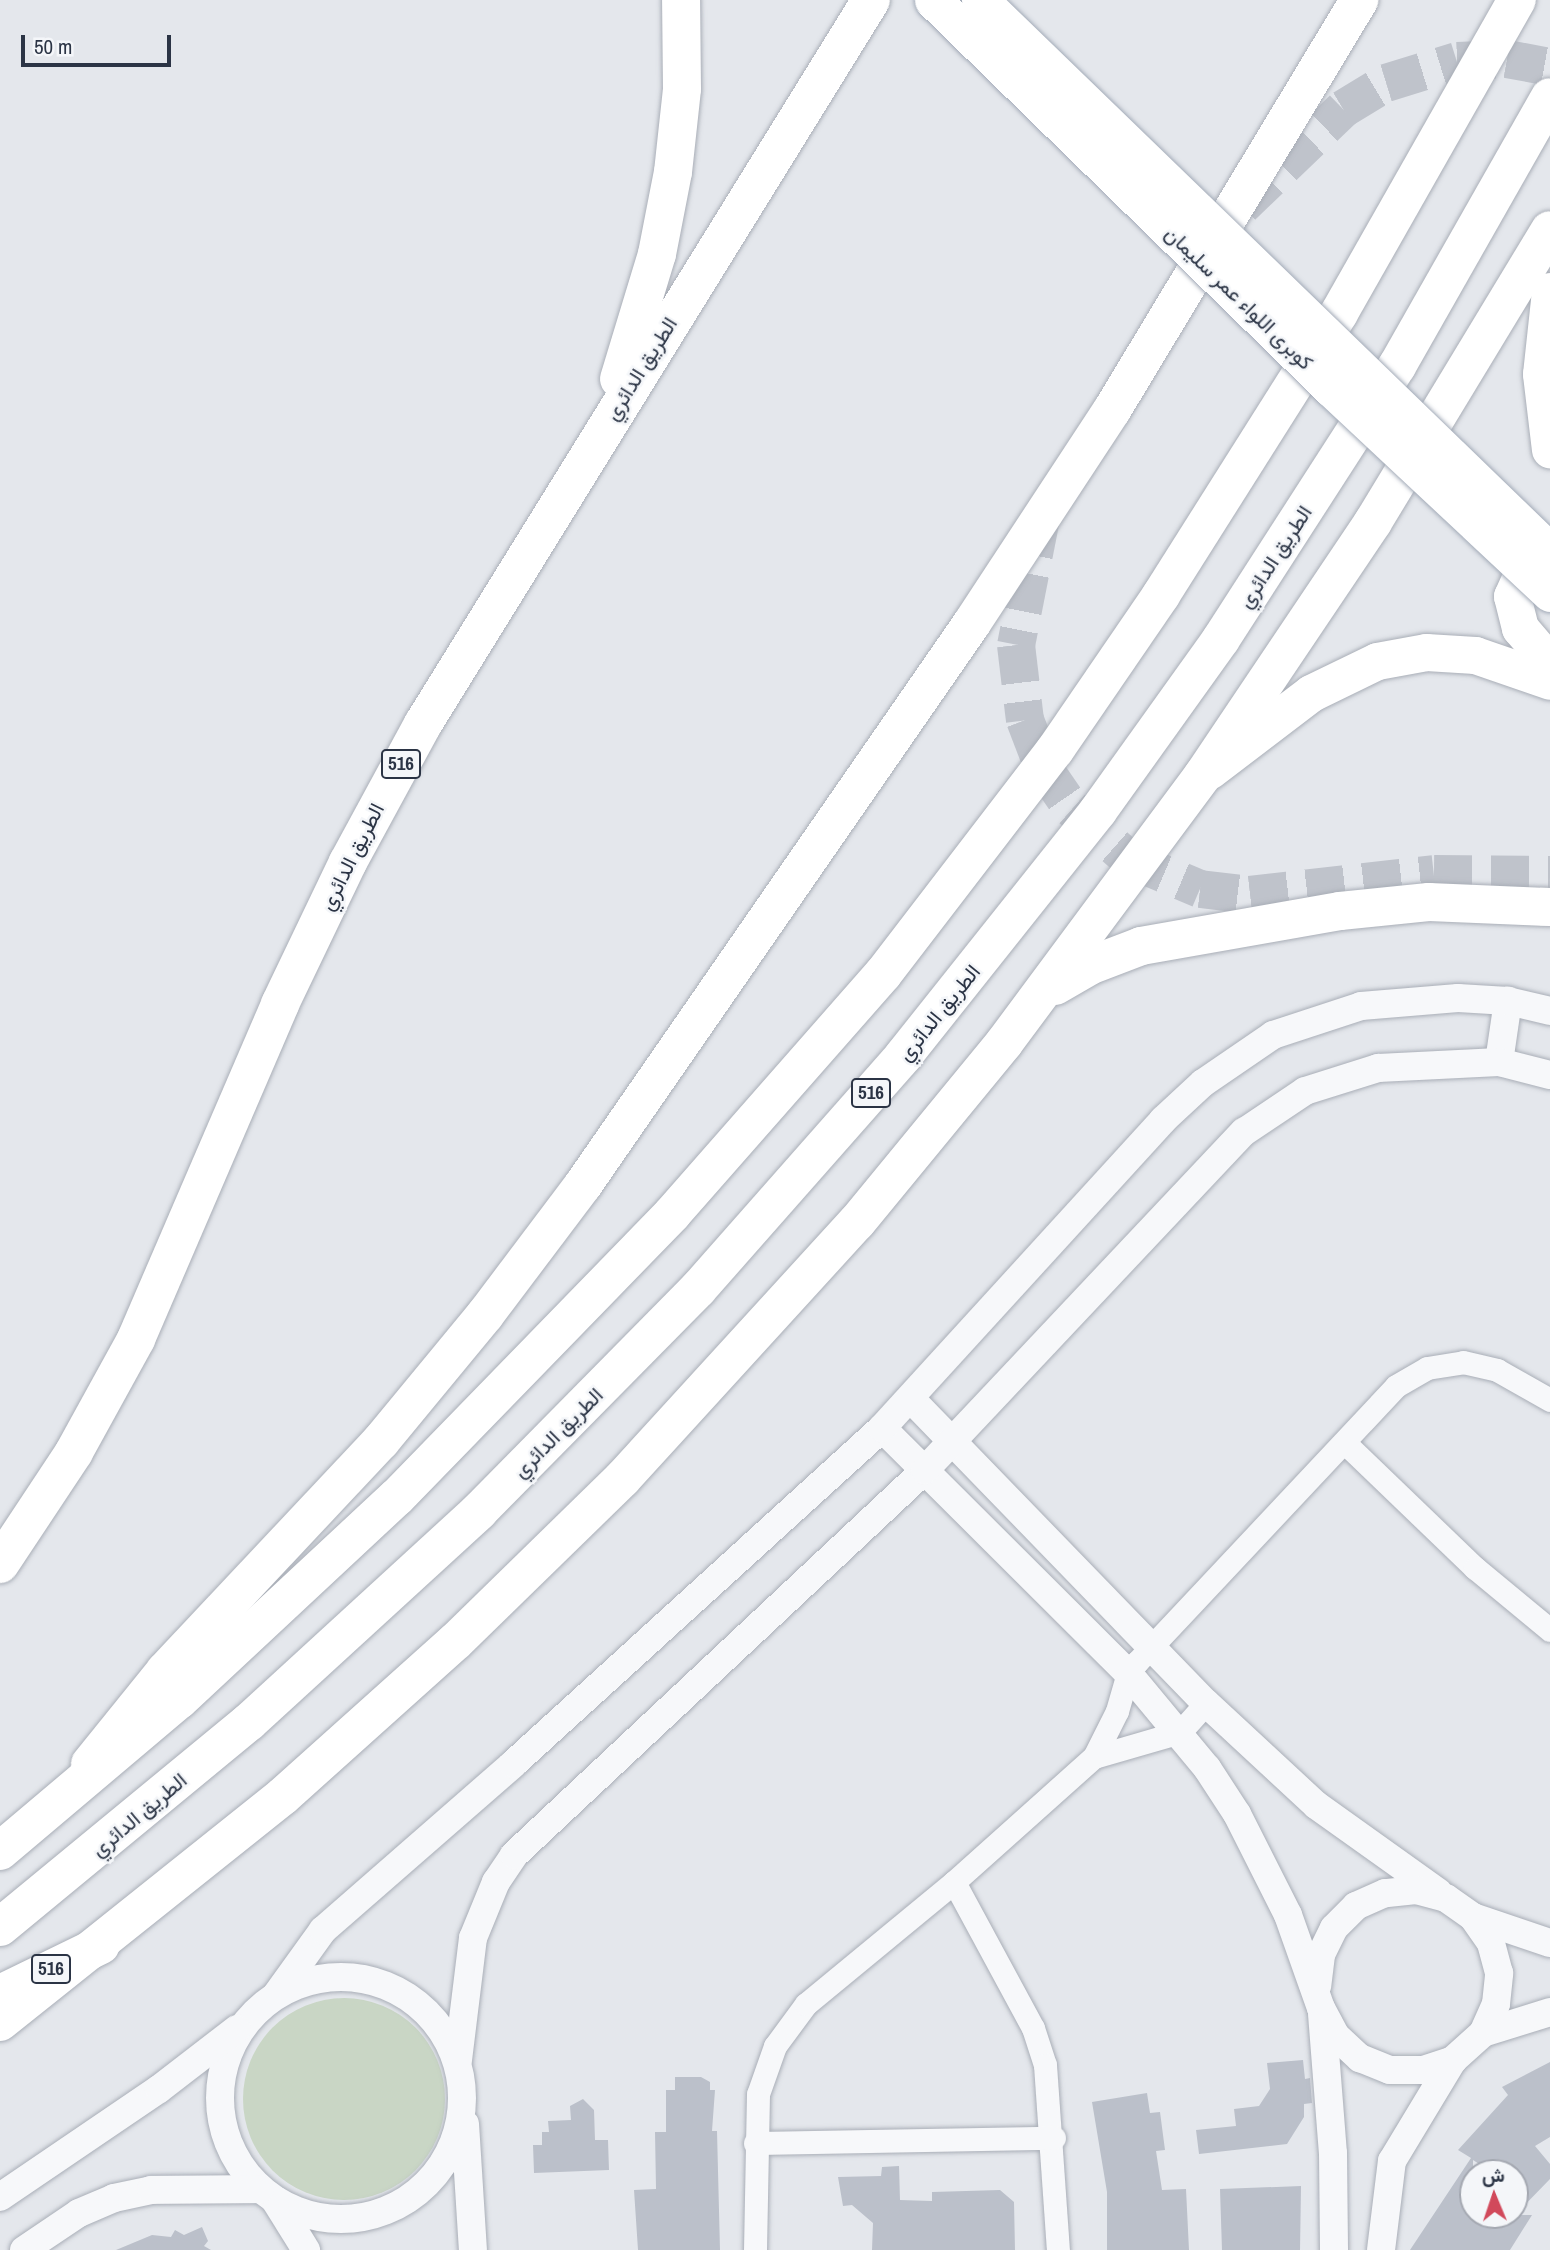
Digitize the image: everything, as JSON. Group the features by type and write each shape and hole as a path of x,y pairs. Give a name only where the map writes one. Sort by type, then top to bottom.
{"highway":[{"path":"602,432 666,214 682,89 681,0"},
{"name":"الطريق الدائري","path":"0,1564 74,1452 136,1339 275,1016 385,792 602,432 871,0"},
{"path":"70,1791 165,1671 327,1502 434,1379 583,1185 965,633 1077,463 1179,302 1359,0"},
{"path":"0,1851 253,1634 491,1404 672,1214 883,974 1047,761 1175,573 1339,313 1517,0"},
{"name":"الطريق الدائري","path":"0,1927 249,1722 470,1520 698,1289 895,1065 1035,894 1221,639 1397,366 1550,97"},
{"name":"516","path":"0,2022 101,1945 380,1710 622,1479 849,1232 1041,995 1203,775 1373,522 1550,229"},
{"path":"1041,995 1089,966 1169,940 1385,905 1473,901 1550,907"},
{"name":"516","path":"0,1994 101,1945"}],"main road":[{"name":"كوبرى اللواء عمر سليمان","path":"933,0 1341,398 1550,593"},
{"name":"كوبرى اللواء عمر سليمان","path":"980,0 1550,552"},
{"path":"1550,290 1541,374 1550,449"},
{"path":"1550,552 1525,567 1512,596 1520,628 1550,663"},
{"path":"1203,775 1311,693 1377,661 1426,652 1475,655 1550,681"}],"street":[{"path":"0,2197 159,2089 277,1994 323,1930 524,1755 882,1428 1163,1120 1243,1055 1273,1035 1361,1006 1407,999 1508,1001 1550,1011"},
{"path":"1499,1062 1508,1001"},
{"path":"457,2060 473,1938 496,1882 514,1855 925,1470 1244,1132 1305,1091 1341,1077 1417,1063 1499,1062 1550,1075"},
{"path":"755,2250 755,2143 765,2069 789,2024 806,2004 954,1882 1094,1757 1117,1711 1128,1673 1396,1386 1427,1367 1445,1363 1480,1364 1497,1370 1550,1400"},
{"path":"911,1398 950,1443 1154,1646 1206,1703 1316,1805 1474,1917 1550,1943"},
{"path":"882,1428 1128,1673 1180,1732 1237,1814 1288,1915 1336,2036 1352,2051 1390,2070 1423,2070 1453,2060"},
{"path":"1345,1443 1475,1568 1550,1630"},
{"path":"1094,1757 1180,1732 1206,1703"},
{"path":"954,1882 1033,2028 1045,2065 1054,2138 1058,2250"},
{"path":"1334,2250 1333,2153 1319,1997 1321,1955 1334,1928 1356,1906 1395,1892 1416,1890 1446,1898"},
{"path":"1381,2250 1392,2161 1453,2060 1483,2033 1496,2004 1499,1973 1492,1943 1474,1917"},
{"path":"277,1994 311,1980 347,1976 383,1983 424,2010 441,2027 457,2060 464,2101 472,2250"},
{"path":"1483,2033 1550,2012"},
{"path":"245,2022 224,2063 219,2109 232,2153 267,2195 306,2250"},
{"path":"24,2250 79,2213 114,2198 151,2190 267,2195 309,2216 345,2220 382,2213 414,2196 440,2170 457,2138 464,2101"},
{"path":"755,2143 1054,2138"}],"green space":[{"path":"344,1998 364,1999 383,2005 416,2027 438,2060 444,2079 444,2119 438,2138 416,2171 383,2193 364,2199 344,2200 324,2199 305,2193 272,2171 250,2138 244,2119 243,2099 244,2079 250,2060 272,2027 305,2005 324,1999"}],"building":[{"path":"1303,2060 1305,2079 1310,2078 1312,2103 1304,2104 1304,2117 1287,2144 1199,2154 1196,2130 1236,2126 1234,2109 1259,2106 1270,2089 1267,2063"},
{"path":"1550,2062 1550,2137 1535,2146 1550,2164 1550,2179 1529,2201 1529,2159 1470,2159 1458,2150 1508,2095 1502,2087"},
{"path":"675,2077 701,2077 710,2082 710,2090 715,2090 712,2131 717,2131 720,2250 638,2250 634,2190 656,2189 655,2132 666,2132 666,2090 675,2090"},
{"path":"1147,2093 1150,2113 1160,2112 1165,2150 1156,2151 1162,2190 1186,2189 1189,2250 1107,2250 1107,2192 1092,2102"},
{"path":"583,2099 594,2110 595,2140 608,2140 609,2170 534,2173 533,2145 542,2145 542,2132 549,2132 548,2121 571,2120 570,2106"},
{"path":"899,2166 900,2200 932,2201 932,2192 1000,2190 1014,2202 1015,2250 872,2250 873,2223 852,2205 843,2206 838,2177 881,2176 882,2167"},
{"path":"1459,2176 1459,2229 1523,2229 1510,2250 1410,2250"},
{"path":"1301,2186 1300,2250 1222,2250 1220,2189"},
{"path":"202,2227 208,2241 204,2246 211,2250 116,2250 152,2235 171,2237 175,2230 184,2235"}],"tunnel":[{"path":"1242,206 1343,109 1386,83 1457,61 1507,59 1550,67"},
{"path":"1041,518 1016,645 1025,720 1043,767 1072,809 1129,859 1200,889 1250,895 1434,874 1550,875"}]}
